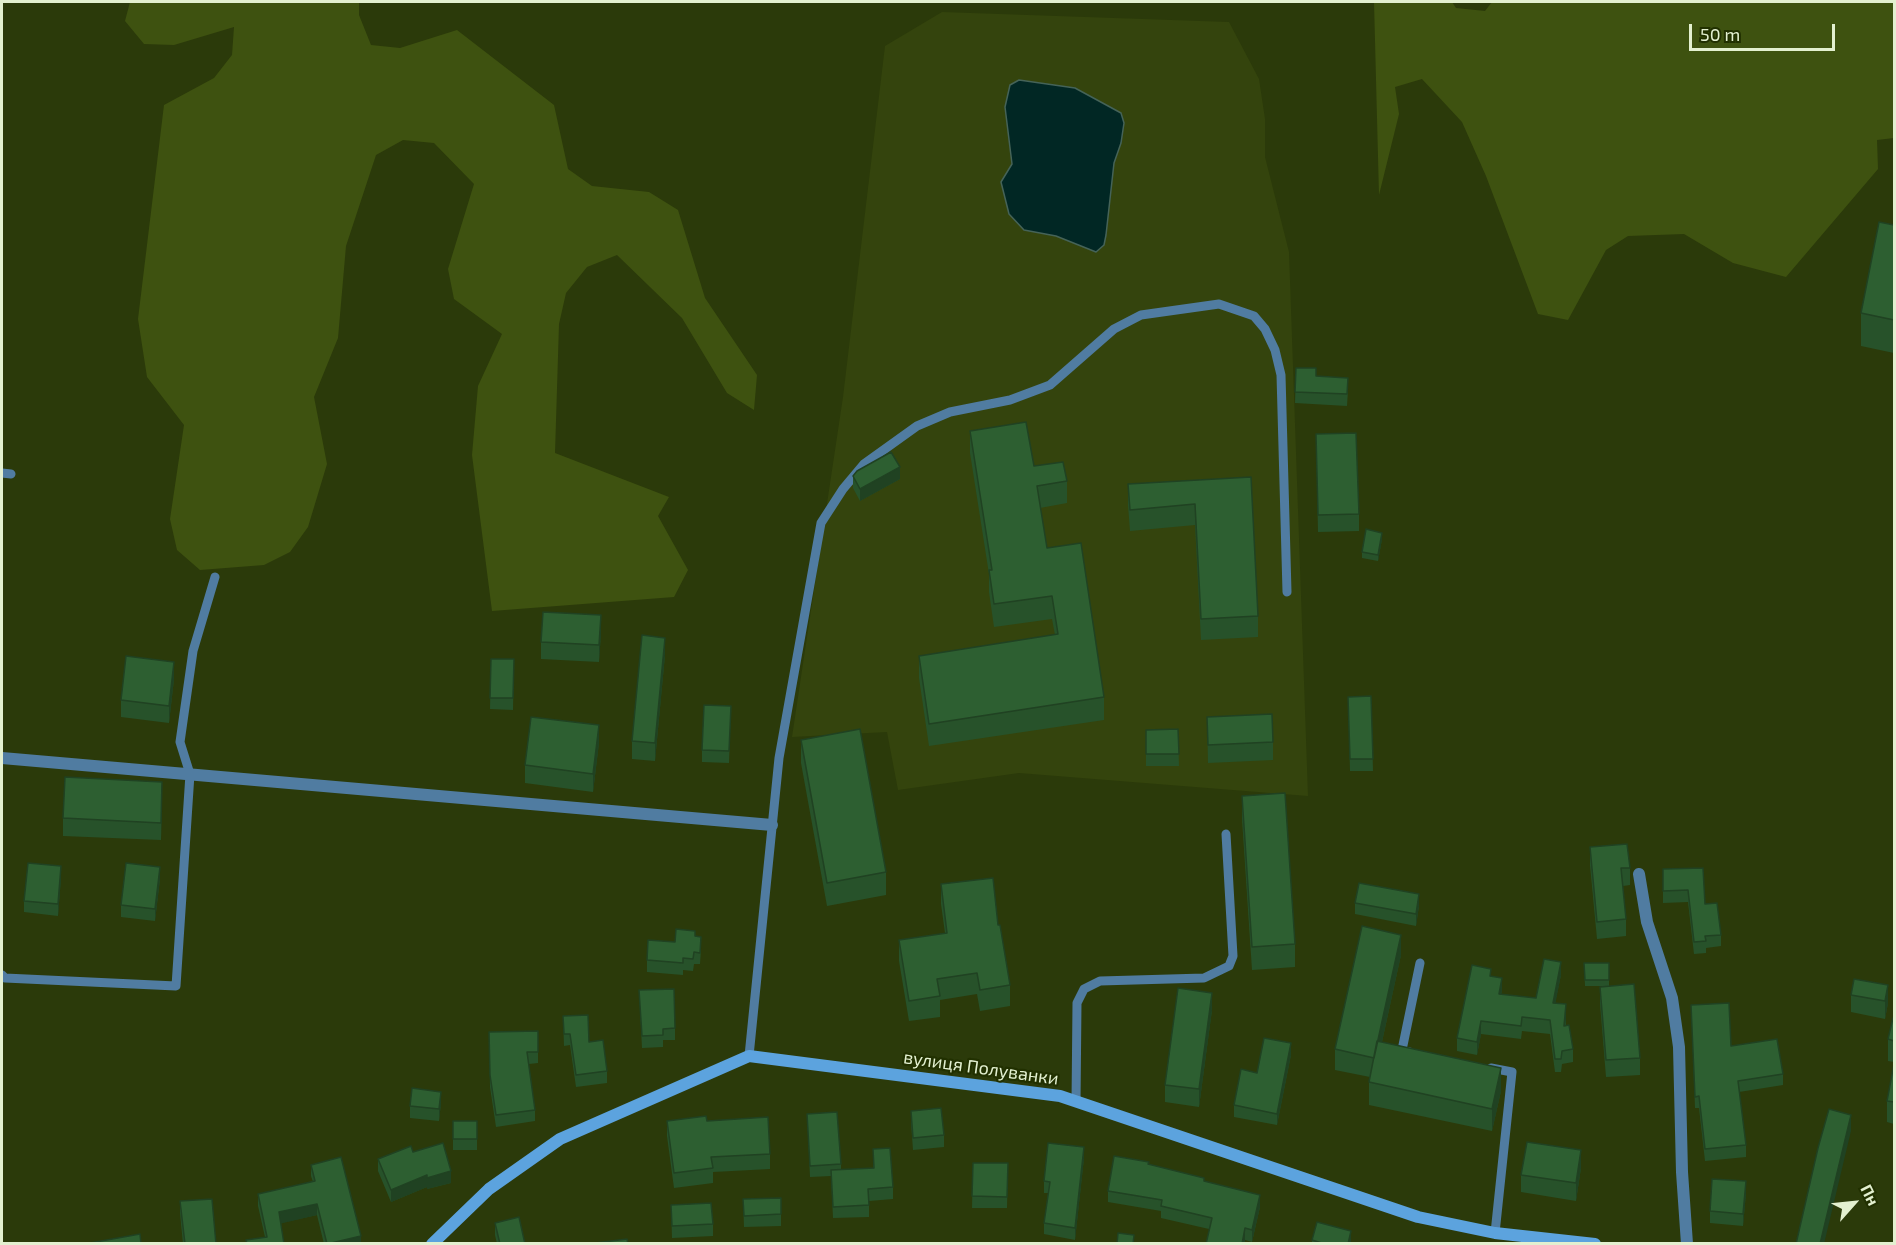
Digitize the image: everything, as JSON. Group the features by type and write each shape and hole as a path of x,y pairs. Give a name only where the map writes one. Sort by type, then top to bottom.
{"street":[{"path":"2,758 772,825"},
{"path":"1639,873 1647,922 1672,998 1679,1047 1682,1172 1688,1244"},
{"path":"432,1244 489,1189 560,1139 749,1056"},
{"name":"вулиця Полуванки","path":"749,1056 1060,1096 1418,1217 1496,1233 1595,1244"}],"lane":[{"path":"749,1056 779,758 821,523 843,489 864,464 917,426 950,412 1010,400 1050,385 1114,329 1141,315 1219,304 1254,316 1265,329 1275,350 1281,375 1287,592"},
{"path":"2,975 5,978 176,986 190,774 180,742 193,651 215,577"},
{"path":"1076,1102 1077,1003 1084,989 1100,981 1204,978 1229,966 1233,956 1226,834"},
{"path":"1420,963 1402,1050 1424,1054"},
{"path":"1479,1065 1512,1072 1496,1233"}],"shaded area":[{"path":"130,2 359,2 359,15 371,45 400,48 457,30 554,105 568,169 592,186 649,192 678,210 705,298 757,375 754,410 727,393 682,318 617,255 587,267 566,293 559,324 555,453 669,497 658,516 688,570 674,597 492,611 472,455 478,386 502,334 454,299 448,269 474,184 434,143 403,140 376,155 346,246 338,338 314,397 327,464 308,527 290,552 264,565 200,570 177,550 170,519 184,425 147,377 138,319 164,105 214,78 232,55 234,27 174,45 144,44 125,21"},
{"path":"1374,2 1452,2 1456,8 1485,11 1492,2 1894,2 1894,138 1877,140 1878,169 1786,277 1733,263 1684,234 1628,236 1606,250 1568,320 1538,314 1486,176 1462,122 1422,79 1395,87 1399,114 1379,195"},
{"path":"942,12 1229,22 1259,79 1265,119 1265,157 1289,252 1308,796 1019,773 898,790 887,732 792,737 843,397 885,46"}],"water":[{"path":"1019,80 1075,88 1121,113 1124,123 1121,143 1114,163 1106,235 1104,245 1096,252 1056,236 1024,230 1009,214 1001,182 1012,164 1005,107 1010,85"}],"building":[{"path":"1879,222 1894,225 1894,320 1861,313"},
{"path":"1296,368 1316,368 1316,376 1348,378 1347,394 1295,392"},
{"path":"1026,422 1034,466 1063,462 1067,481 1037,486 1047,548 1081,543 1104,697 929,724 919,656 1058,634 1052,596 994,604 989,570 992,570 970,431"},
{"path":"1356,433 1359,514 1318,515 1316,434"},
{"path":"891,452 900,467 860,489 853,476 857,471"},
{"path":"1251,477 1258,616 1201,619 1195,504 1130,510 1128,484"},
{"path":"1366,529 1382,533 1378,555 1362,552"},
{"path":"543,612 601,615 599,645 541,642"},
{"path":"642,635 665,638 655,743 632,741"},
{"path":"126,656 174,662 169,706 121,700"},
{"path":"491,659 514,659 513,698 490,698"},
{"path":"1371,696 1373,759 1350,759 1348,697"},
{"path":"704,705 731,706 729,751 702,750"},
{"path":"1272,714 1273,742 1208,745 1207,717"},
{"path":"531,717 599,725 593,774 525,765"},
{"path":"860,729 886,872 827,883 801,740"},
{"path":"1178,729 1179,754 1146,754 1146,730"},
{"path":"65,777 162,782 161,823 63,818"},
{"path":"1285,793 1295,944 1252,947 1242,796"},
{"path":"1627,844 1630,868 1621,868 1626,919 1597,922 1590,847"},
{"path":"28,863 61,866 58,904 24,901"},
{"path":"126,863 160,867 155,909 121,905"},
{"path":"1703,868 1705,904 1717,903 1721,935 1705,936 1706,941 1694,942 1688,890 1663,891 1663,869"},
{"path":"993,878 998,925 1000,925 1010,985 980,990 977,973 937,979 940,996 909,1001 899,940 947,933 941,884"},
{"path":"1359,883 1419,894 1416,914 1355,903"},
{"path":"1362,926 1401,935 1374,1058 1335,1049"},
{"path":"676,929 695,931 695,936 701,937 700,953 694,952 693,959 683,958 683,963 647,960 648,940 675,942"},
{"path":"1544,959 1561,962 1553,1003 1566,1004 1564,1026 1569,1025 1573,1049 1562,1051 1561,1059 1555,1059 1550,1020 1522,1017 1521,1026 1481,1021 1477,1042 1457,1038 1472,965 1491,969 1490,976 1502,978 1499,994 1536,998"},
{"path":"1584,963 1609,963 1609,980 1585,980"},
{"path":"1854,979 1888,985 1885,1001 1851,995"},
{"path":"1634,984 1640,1058 1606,1060 1600,987"},
{"path":"1178,988 1212,993 1199,1089 1165,1085"},
{"path":"674,989 675,1028 663,1029 663,1035 642,1036 639,990"},
{"path":"1729,1003 1731,1046 1777,1039 1783,1074 1738,1081 1746,1145 1705,1149 1699,1096 1695,1097 1691,1005"},
{"path":"588,1015 589,1042 603,1040 607,1071 576,1075 570,1034 564,1034 563,1016"},
{"path":"1894,1019 1894,1041 1888,1039"},
{"path":"538,1031 538,1052 527,1052 535,1110 496,1115 490,1075 489,1032"},
{"path":"1264,1038 1291,1043 1277,1114 1234,1105 1241,1069 1257,1073"},
{"path":"1377,1041 1501,1068 1492,1109 1369,1082"},
{"path":"1894,1064 1894,1102 1887,1101"},
{"path":"412,1088 441,1092 439,1109 410,1106"},
{"path":"941,1108 944,1135 913,1138 911,1111"},
{"path":"1829,1109 1851,1115 1820,1244 1796,1244 1818,1148"},
{"path":"837,1112 841,1164 810,1166 807,1114"},
{"path":"706,1116 707,1121 768,1117 770,1154 711,1157 713,1168 674,1173 667,1121"},
{"path":"453,1121 477,1121 477,1139 453,1139"},
{"path":"1527,1142 1581,1150 1576,1183 1521,1175"},
{"path":"443,1143 451,1171 427,1178 427,1175 391,1190 378,1159 411,1146 413,1152"},
{"path":"1048,1143 1084,1147 1075,1228 1044,1223 1050,1182 1044,1181"},
{"path":"890,1148 893,1187 868,1189 869,1205 833,1207 831,1170 874,1168 873,1149"},
{"path":"1114,1156 1149,1162 1148,1164 1204,1178 1204,1181 1260,1195 1252,1230 1245,1228 1242,1244 1206,1244 1212,1218 1161,1206 1162,1200 1108,1191"},
{"path":"341,1157 361,1236 327,1244 317,1204 279,1212 284,1244 247,1244 246,1240 267,1237 258,1194 315,1181 311,1165"},
{"path":"973,1163 1008,1163 1007,1197 972,1196"},
{"path":"1712,1179 1746,1181 1743,1214 1710,1211"},
{"path":"781,1198 781,1214 744,1216 743,1199"},
{"path":"212,1199 216,1244 185,1244 180,1201"},
{"path":"711,1203 713,1224 672,1226 671,1205"},
{"path":"519,1217 525,1244 500,1244 495,1223"},
{"path":"1317,1222 1351,1231 1348,1244 1325,1244 1312,1240"},
{"path":"1118,1233 1134,1235 1133,1244 1117,1244"},
{"path":"140,1234 141,1244 90,1244 90,1243"},
{"path":"627,1239 628,1244 595,1244 595,1243"}]}
